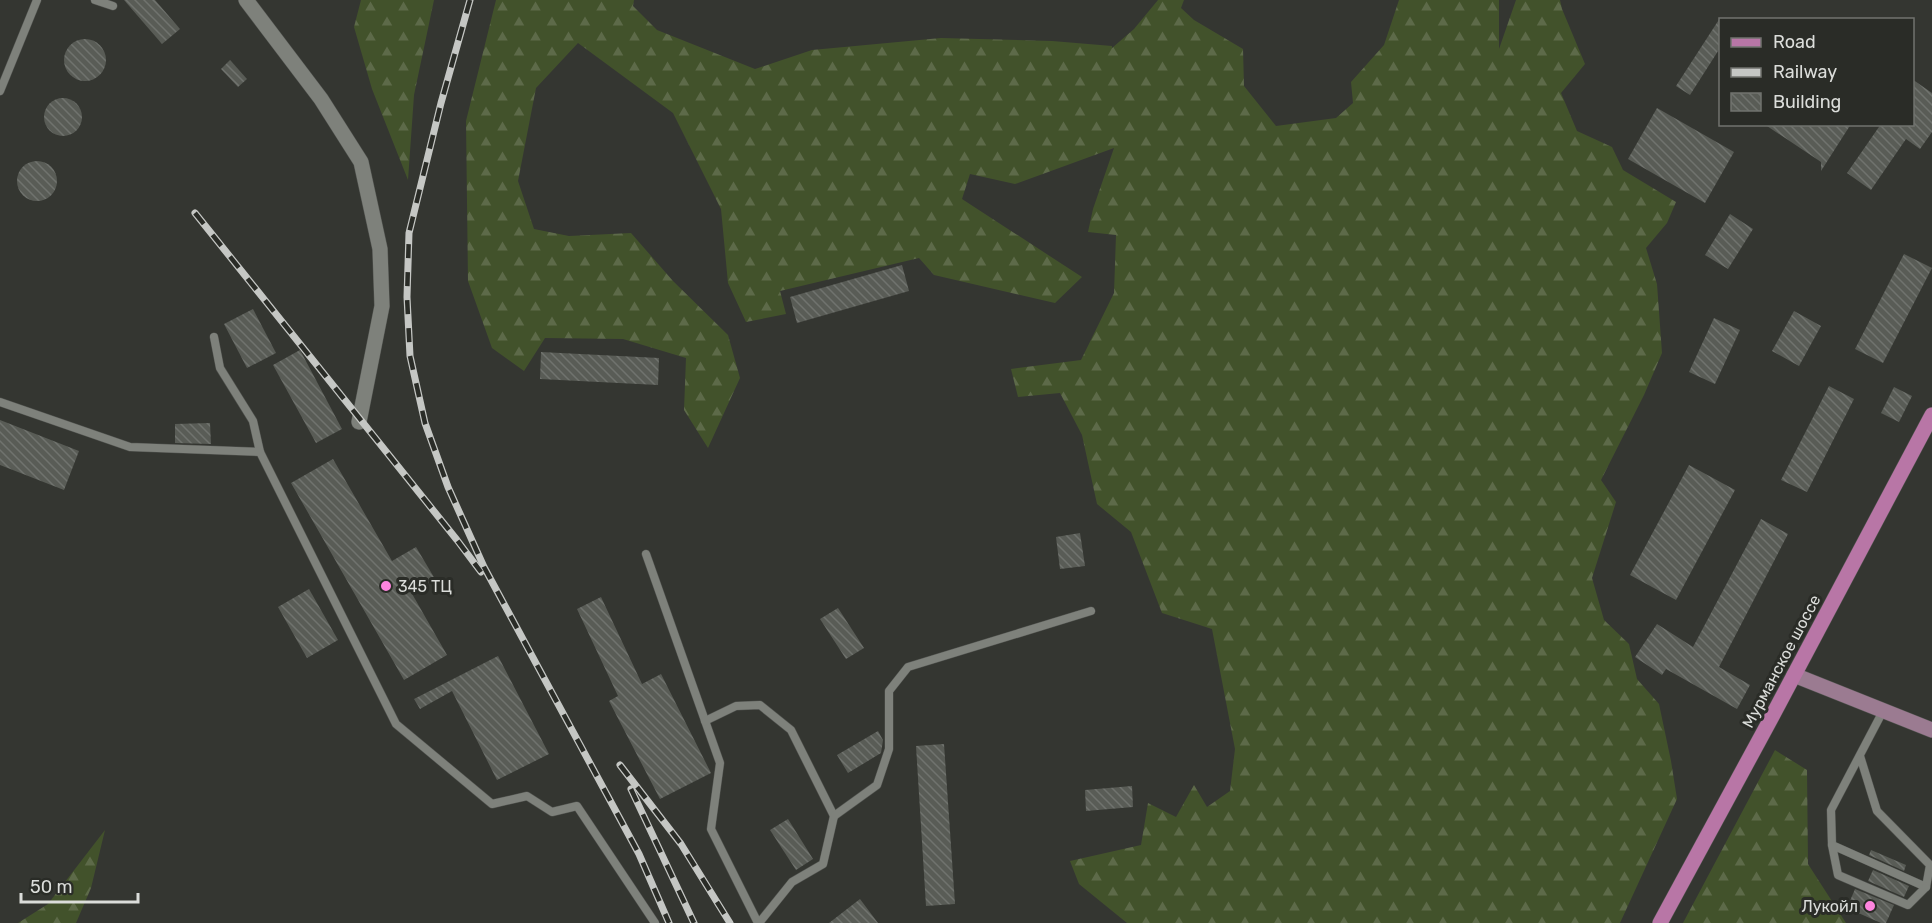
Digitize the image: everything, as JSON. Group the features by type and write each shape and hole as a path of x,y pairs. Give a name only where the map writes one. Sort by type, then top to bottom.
{"main road":[{"name":"Мурманское шоссе","path":"1660,923 1932,415"}],"street":[{"path":"246,0 321,99 361,162 380,249 382,306 359,422"},
{"path":"1794,675 1932,730"}],"lane":[{"path":"0,91 38,0"},
{"path":"95,0 113,6"},
{"path":"214,337 220,368 253,421 260,452 396,724 492,804 527,796 552,812 577,806 654,923"},
{"path":"0,402 130,447 260,452"},
{"path":"646,554 705,721 720,763 711,829 758,923 792,882 823,864 834,816 791,730 760,705 736,706 705,721"},
{"path":"834,816 877,785 888,749 889,691 908,667 1091,611"},
{"path":"1860,756 1877,811 1930,865 1926,887 1908,905 1838,875 1832,845 1831,810 1883,711"},
{"path":"1832,845 1926,887"}],"green space":[{"path":"361,0 434,0 414,95 408,180 372,89 354,27"},
{"path":"496,0 634,0 633,6 657,30 755,69 812,50 941,38 1052,41 1112,46 1112,48 1134,29 1158,0 1184,0 1181,8 1194,20 1243,49 1244,86 1276,126 1336,118 1353,103 1351,82 1384,45 1399,0 1499,0 1499,49 1516,0 1560,0 1585,64 1561,93 1577,131 1612,147 1623,170 1676,202 1667,223 1646,248 1657,284 1662,353 1644,395 1601,480 1616,502 1592,578 1604,620 1629,644 1637,679 1659,704 1677,799 1620,923 1127,923 1079,884 1070,861 1141,845 1148,803 1176,817 1194,785 1207,807 1230,791 1235,749 1212,629 1162,613 1131,532 1097,504 1082,435 1060,393 1018,397 1011,369 1081,360 1114,293 1116,235 1088,232 1093,209 1114,148 1015,184 970,174 962,199 1082,277 1055,303 934,275 919,258 780,291 786,314 746,322 728,283 721,209 673,113 578,43 536,88 518,181 534,229 569,236 631,233 673,281 728,335 740,378 708,448 684,410 686,358 623,339 545,338 524,371 492,348 468,281 466,121"},
{"path":"1775,750 1807,770 1808,864 1846,923 1683,923"},
{"path":"105,830 91,888 76,923 18,923 48,904"}],"building":[{"path":"124,0 155,0 180,29 162,44"},
{"path":"1719,20 1719,50 1690,95 1676,86"},
{"path":"85,39 100,45 106,60 100,75 85,81 70,75 64,60 70,45"},
{"path":"230,60 247,79 238,87 221,69"},
{"path":"1914,80 1932,93 1932,132 1920,149 1906,139 1871,190 1847,173 1880,126 1914,126"},
{"path":"63,98 77,103 82,117 77,131 63,136 49,131 44,117 49,103"},
{"path":"1657,108 1734,152 1705,203 1628,159"},
{"path":"1767,126 1850,126 1821,171 1821,162"},
{"path":"37,161 51,167 57,181 51,195 37,201 23,195 17,181 23,167"},
{"path":"1730,214 1753,229 1728,269 1705,255"},
{"path":"1904,254 1932,268 1883,363 1855,349"},
{"path":"902,265 909,291 797,323 790,297"},
{"path":"253,309 276,353 247,368 224,324"},
{"path":"1794,311 1821,326 1799,366 1772,351"},
{"path":"1714,318 1740,330 1715,384 1689,372"},
{"path":"300,350 342,429 316,443 273,365"},
{"path":"541,352 659,358 658,385 540,379"},
{"path":"1829,386 1854,399 1807,492 1781,480"},
{"path":"1894,387 1912,396 1899,422 1881,413"},
{"path":"0,420 79,451 64,490 0,465"},
{"path":"210,423 211,444 175,443 175,424"},
{"name":"345 ТЦ","path":"333,459 392,561 416,547 435,579 411,592 447,655 404,680 291,483"},
{"path":"1689,465 1735,490 1676,600 1630,575"},
{"path":"1761,519 1788,534 1719,667 1750,685 1737,709 1666,669 1662,675 1635,657 1657,624 1693,647"},
{"path":"1080,533 1085,566 1060,569 1056,537"},
{"path":"309,589 338,640 307,658 278,607"},
{"path":"601,597 642,684 661,674 711,773 660,799 609,701 618,696 577,609"},
{"path":"838,608 864,648 846,659 820,619"},
{"path":"498,656 549,754 497,780 452,691 420,709 414,699"},
{"path":"878,731 883,740 881,753 848,773 837,755"},
{"path":"944,744 955,904 926,906 916,746"},
{"path":"1132,786 1133,807 1086,811 1085,790"},
{"path":"788,819 813,859 796,870 770,830"},
{"path":"1871,850 1906,865 1904,871 1869,855"},
{"path":"1873,870 1909,886 1904,897 1868,881"},
{"name":"Лукойл","path":"1855,889 1894,905 1886,923 1847,908"},
{"path":"860,899 878,923 829,923"}],"railway":[{"path":"470,0 441,103 409,233 407,297 410,356 425,423 448,487 484,567 639,854 669,923"},
{"path":"195,213 481,572"},
{"path":"620,765 681,844 730,923"},
{"path":"631,789 694,923"}],"place":[{"name":"345 ТЦ","path":"386,586"},
{"name":"Лукойл","path":"1870,906"}]}
